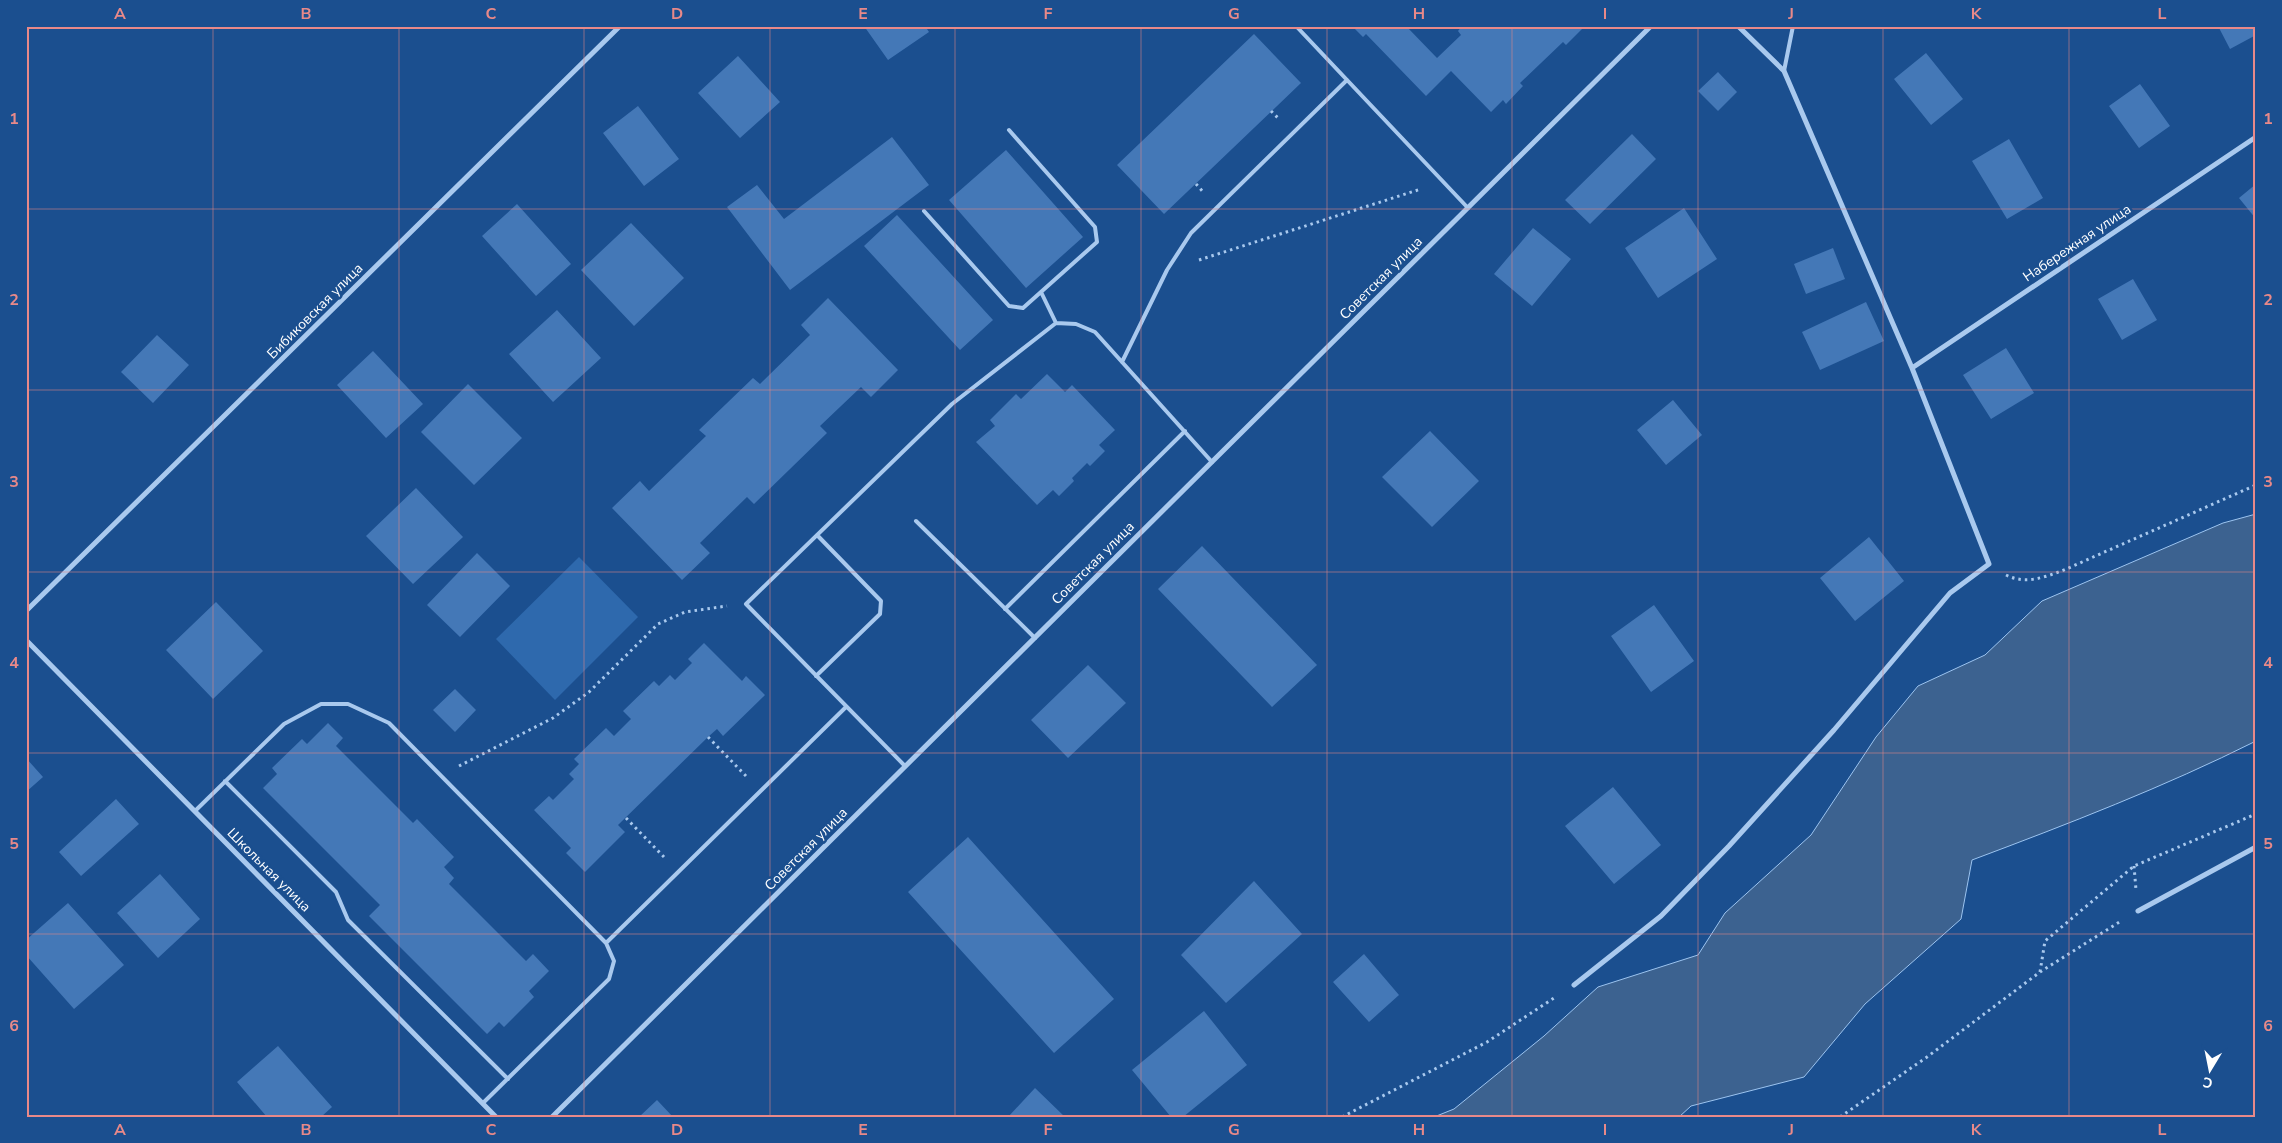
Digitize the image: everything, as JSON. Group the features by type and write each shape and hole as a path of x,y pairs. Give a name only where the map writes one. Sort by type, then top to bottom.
{"street":[{"name":"Бибиковская улица","path":"26,611 620,26"},
{"name":"Советская улица","path":"552,1117 1651,26"},
{"path":"1574,985 1661,916 1729,846 1834,730 1950,593 1989,564 1912,368 1784,72 1738,26"},
{"name":"Набережная улица","path":"1912,368 2256,137"},
{"name":"Школьная улица","path":"26,640 496,1117"},
{"path":"2138,911 2256,848"}],"lane":[{"path":"1296,26 1468,208"},
{"path":"1784,72 1793,26"},
{"path":"1122,362 1167,270 1191,233 1347,80"},
{"path":"924,211 1009,306 1023,308 1096,242 1095,227 1009,130"},
{"path":"1041,292 1056,323"},
{"path":"905,766 746,604 952,404 1056,323 1076,324 1095,332 1212,462"},
{"path":"1005,609 1185,431"},
{"path":"916,521 1035,638"},
{"path":"816,676 880,614 881,601 817,535"},
{"path":"194,811 284,724 321,704 348,704 389,723 606,943 614,961 609,979 483,1103"},
{"path":"606,943 846,707"},
{"path":"225,781 336,892 348,920 508,1079"}],"path":[{"path":"1167,270 1443,182"},
{"path":"1989,564 2010,577 2036,580 2155,531 2256,485"},
{"path":"441,776 553,718 589,692 658,624 685,612 746,604"},
{"path":"708,738 760,791"},
{"path":"2040,972 2045,941 2134,866 2256,814"},
{"path":"626,818 679,872"},
{"path":"1840,1117 1927,1057 2040,972 2138,911"},
{"path":"1342,1117 1487,1042 1574,985"}],"shaded area":[{"path":"2256,514 2256,741 2080,819 1972,860 1961,919 1865,1004 1804,1077 1691,1106 1679,1117 1434,1117 1454,1109 1544,1036 1598,987 1698,955 1725,913 1811,835 1876,737 1918,686 1985,655 2042,601 2223,523"},
{"path":"579,557 638,617 555,700 496,639"}],"building":[{"path":"864,26 925,26 929,32 888,60"},
{"path":"1352,26 1406,26 1437,58 1461,35 1458,31 1462,26 1581,26 1583,28 1566,45 1563,42 1520,83 1523,86 1506,104 1503,100 1491,112 1451,71 1426,96 1366,34 1363,37"},
{"path":"2218,26 2256,26 2256,35 2230,49"},
{"path":"1254,34 1301,83 1164,214 1117,165"},
{"path":"1926,53 1963,99 1931,125 1894,79"},
{"path":"738,56 780,102 740,138 698,93"},
{"path":"1718,72 1737,92 1718,111 1698,91"},
{"path":"2140,84 2170,126 2139,148 2109,106"},
{"path":"638,106 679,159 644,186 603,133"},
{"path":"1632,134 1656,159 1590,224 1565,200"},
{"path":"892,137 929,185 790,290 727,207 757,185 784,219"},
{"path":"2009,139 2043,198 2007,219 1972,161"},
{"path":"1006,150 1083,237 1026,288 949,200"},
{"path":"2256,184 2256,219 2239,198"},
{"path":"517,204 571,264 536,296 482,236"},
{"path":"1684,208 1717,259 1658,298 1625,248"},
{"path":"897,215 993,320 960,350 864,246"},
{"path":"631,223 684,278 634,326 581,270"},
{"path":"1533,228 1571,259 1532,306 1494,274"},
{"path":"1833,248 1845,279 1806,294 1794,264"},
{"path":"2133,279 2157,320 2122,340 2098,299"},
{"path":"828,298 898,370 871,397 861,387 820,426 827,433 754,504 747,497 700,543 710,553 682,580 612,508 640,481 649,491 706,436 699,430 753,378 760,384 810,335 801,325"},
{"path":"1866,302 1884,341 1820,370 1802,332"},
{"path":"557,310 601,358 553,402 509,354"},
{"path":"157,335 189,365 153,403 121,372"},
{"path":"2006,348 2034,393 1991,419 1963,375"},
{"path":"373,351 423,404 386,438 337,385"},
{"path":"1047,374 1065,392 1072,385 1115,430 1099,445 1105,451 1090,466 1087,463 1072,478 1074,481 1059,496 1053,490 1037,505 976,442 995,426 990,420 1016,394 1021,399"},
{"path":"468,384 522,438 474,485 421,432"},
{"path":"1673,400 1702,435 1666,465 1637,430"},
{"path":"1430,431 1479,481 1432,527 1382,477"},
{"path":"416,488 463,537 413,584 366,536"},
{"path":"1869,537 1904,581 1855,621 1820,578"},
{"path":"1202,546 1317,665 1272,707 1158,589"},
{"path":"477,553 510,586 460,637 427,605"},
{"path":"216,602 263,651 213,699 166,650"},
{"path":"1654,605 1694,661 1651,692 1611,636"},
{"path":"704,643 742,681 746,676 765,695 723,736 717,729 618,825 625,832 585,872 566,853 571,848 534,810 549,796 553,800 574,779 569,774 579,764 574,759 606,728 614,736 631,719 623,711 654,681 659,686 670,675 675,680 692,663 688,659"},
{"path":"1088,665 1126,703 1068,758 1031,720"},
{"path":"455,689 476,710 455,732 433,710"},
{"path":"328,723 343,738 336,746 413,823 417,819 454,857 444,867 454,878 449,884 526,961 533,954 549,971 529,991 534,997 504,1027 499,1022 487,1034 369,916 380,905 263,788 277,774 272,768 302,739 307,744"},
{"path":"26,758 43,777 26,792"},
{"path":"1613,787 1661,845 1614,884 1565,826"},
{"path":"116,799 139,824 81,876 59,852"},
{"path":"968,837 1114,999 1054,1053 908,892"},
{"path":"160,874 200,919 158,958 117,913"},
{"path":"1254,881 1302,934 1226,1003 1181,955"},
{"path":"68,903 124,965 74,1009 26,955 26,940"},
{"path":"1364,954 1399,995 1369,1022 1333,982"},
{"path":"1204,1011 1247,1065 1183,1117 1171,1117 1132,1070"},
{"path":"278,1046 332,1107 321,1117 267,1117 237,1082"},
{"path":"1035,1088 1065,1117 1008,1117"},
{"path":"657,1100 673,1117 639,1117"}]}
